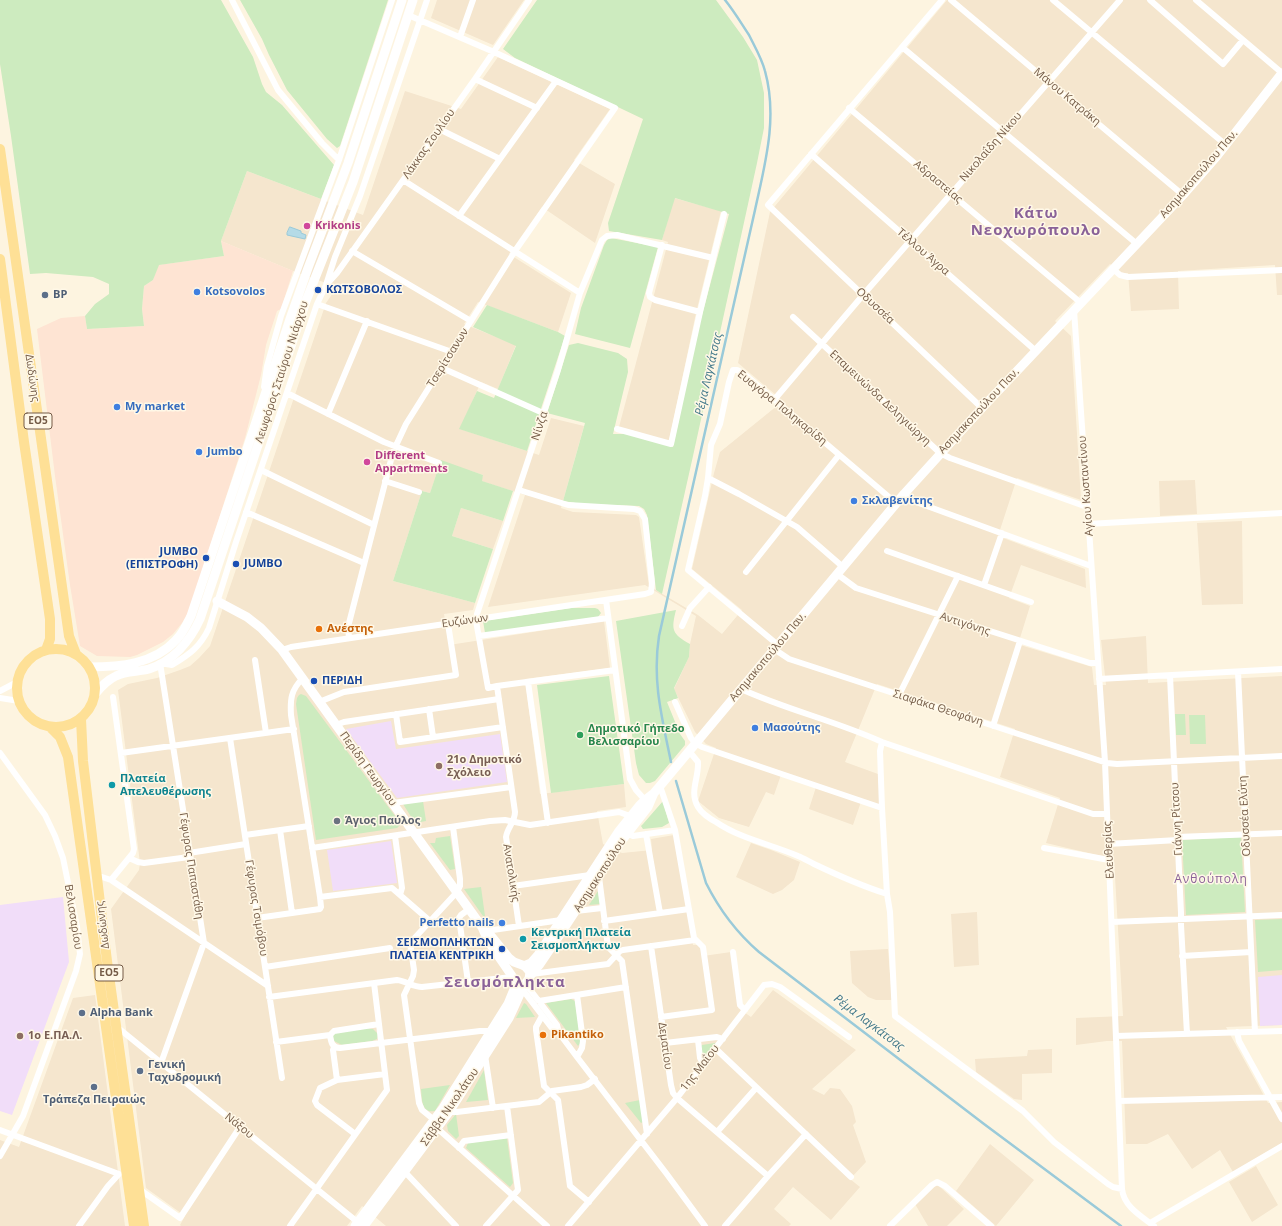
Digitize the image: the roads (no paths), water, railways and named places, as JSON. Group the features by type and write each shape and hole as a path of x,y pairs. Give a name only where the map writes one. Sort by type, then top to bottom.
{"main road":[{"name":"Δωδώνης","path":"0,149 69,636 76,654 89,667 94,678 95,694"},
{"name":"Δωδώνης","path":"0,259 24,442 50,619 50,639 46,650"},
{"path":"17,682 20,672 27,662 32,657 46,650 61,649 76,654"},
{"name":"Δωδώνης","path":"17,682 16,690 24,712 42,725 50,727 65,727 81,719 83,761 97,876 144,1226"},
{"path":"81,719 90,709 95,694"},
{"name":"Δωδώνης","path":"50,727 60,737 68,757 124,1173 134,1226"}],"street":[{"path":"232,0 278,90 322,143 339,160"},
{"path":"264,400 266,366 281,316 339,160 392,0"},
{"name":"Λεωφόρος Σταύρου Νιάρχου","path":"89,667 111,667 147,659 157,655 171,644 185,627 195,604 290,319 348,163 402,0"},
{"name":"Λεωφόρος Σταύρου Νιάρχου","path":"95,694 104,683 116,676 146,670 171,657 188,641 200,619 306,301 353,182 413,0"},
{"path":"160,663 172,665 190,653 203,640 209,628 246,512 317,304 326,285 331,266 360,196 427,0"},
{"path":"460,37 473,0"},
{"name":"Λάκκας Σουλίου","path":"326,285 337,273 494,52 529,0"},
{"path":"811,154 942,0"},
{"name":"Μάνου Κατράκη","path":"951,0 1183,195"},
{"path":"1053,0 1226,145"},
{"name":"Νικολαΐδη Νίκου","path":"774,400 951,193 1120,0"},
{"path":"1150,0 1223,64 1243,40"},
{"path":"1196,0 1282,73"},
{"path":"408,15 494,52 556,81 459,216"},
{"path":"902,47 1137,244"},
{"name":"Ασημακοπούλου Παν.","path":"686,754 896,503 940,453 1183,195 1226,145 1282,73"},
{"path":"475,79 537,108"},
{"name":"Τσερίτσανων","path":"348,638 348,627 385,481 395,447 406,424 515,251 614,108 556,81"},
{"name":"Αδραστείας","path":"850,108 1081,303"},
{"path":"439,129 500,159"},
{"name":"Οδυσσέα","path":"811,154 768,205 982,408"},
{"name":"Τέλλου Άγρα","path":"811,154 1036,350"},
{"path":"403,180 580,293"},
{"path":"617,429 671,444 700,312 724,214"},
{"name":"Νίνζα","path":"476,619 544,413 580,293 599,246 602,240 607,236 617,235 662,245"},
{"path":"700,312 655,300 650,297 649,293 662,245 713,258"},
{"path":"352,251 471,322"},
{"path":"1113,269 1120,275 1128,277 1282,270"},
{"path":"317,304 452,352"},
{"name":"Αγίου Κωσταντίνου","path":"1074,310 1098,663"},
{"name":"Επαμεινώνδα Δεληγιώργη","path":"793,317 940,453 950,458 1087,507"},
{"path":"328,414 367,321"},
{"path":"442,368 544,413"},
{"name":"Ευαγόρα Παληκαρίδη","path":"688,570 708,478 711,446 720,424 733,370 740,371 896,503"},
{"path":"287,393 395,447 439,463"},
{"path":"746,572 840,455"},
{"path":"261,470 374,525"},
{"name":"Αντιγόνης","path":"708,478 787,520 804,532 856,588 1020,642 1090,663 1098,663"},
{"path":"385,481 419,492"},
{"name":"Ευζώνων","path":"282,650 291,647 348,638 606,600 649,593 652,591 645,519 640,511 634,509 568,505 519,490"},
{"path":"904,494 916,502 1091,566"},
{"path":"246,512 364,563"},
{"path":"1088,524 1282,513"},
{"path":"984,585 1002,534"},
{"path":"887,551 1031,602"},
{"name":"Σιαφάκα Θεοφάνη","path":"688,570 789,659 1105,762 1117,764 1282,756"},
{"path":"899,695 958,576"},
{"path":"682,626 690,608 709,587"},
{"path":"606,600 630,779 636,790 645,800"},
{"name":"Περίδη Γεωργίου","path":"217,601 247,617 261,628 282,650 484,929 488,941 521,976"},
{"path":"479,636 608,618"},
{"path":"476,619 488,688 615,670"},
{"path":"320,702 344,692 456,675 448,624"},
{"path":"993,726 1020,642"},
{"path":"255,660 266,733"},
{"name":"Γέφυρας Παπαστάθη","path":"160,663 204,943 161,1063"},
{"name":"Ελευθερίας","path":"1098,663 1105,762 1122,1189"},
{"path":"1099,679 1282,669"},
{"name":"Οδυσσέα Ελύτη","path":"1238,672 1255,1032"},
{"name":"Γιάννη Ρίτσου","path":"1170,676 1182,956 1187,1034"},
{"path":"258,918 320,909 321,906 291,708 292,695 296,686 303,678"},
{"path":"0,691 17,682"},
{"path":"528,682 548,822"},
{"name":"Ανατολικής","path":"497,686 515,816 506,833 506,837 519,926"},
{"path":"741,689 763,699 882,742 1093,814 1107,814"},
{"path":"111,880 129,858 134,848 113,697"},
{"path":"0,698 19,701"},
{"path":"336,725 344,722 499,699"},
{"path":"675,702 695,743 706,749 882,808"},
{"path":"429,709 433,737"},
{"path":"396,714 400,742 503,727"},
{"path":"121,753 294,729"},
{"name":"Γέφυρας Τσιμόβου","path":"230,738 282,1078"},
{"path":"882,742 880,751 882,808 887,894 890,912 895,1016 1023,1111 1054,1142 1113,1188 1122,1189 1123,1197 1128,1205 1152,1224 1282,1146"},
{"name":"Βελισσαρίου","path":"0,753 44,815 55,836 62,858 71,898 77,927 80,954 76,971 23,1116 0,1156"},
{"path":"686,754 698,762 693,791 695,801 703,813 727,830 740,836 796,855 829,871 887,894"},
{"name":"Ασημακοπούλου","path":"521,976 530,964 537,958 561,920 648,807 657,790 686,754"},
{"path":"393,803 511,787"},
{"path":"657,790 675,830 695,940"},
{"name":"Ασημακοπούλου","path":"521,976 540,964 576,910 613,839 630,816 657,790"},
{"path":"312,848 496,820 527,825 619,812 630,816"},
{"path":"245,835 309,826"},
{"path":"453,827 460,886 457,892 410,943 414,970 413,976 404,995 419,1106 459,1148 547,1226"},
{"path":"280,830 292,913"},
{"path":"627,833 633,836 675,830"},
{"path":"1108,844 1178,838 1282,833"},
{"path":"646,834 660,913"},
{"path":"395,836 402,888 400,895"},
{"path":"129,858 144,863 246,844"},
{"path":"1044,848 1109,860"},
{"path":"97,876 111,880 268,986"},
{"path":"513,886 594,876 602,908 608,946 622,961 647,1134"},
{"path":"320,897 390,888 394,889 430,921"},
{"path":"576,910 602,908"},
{"path":"468,982 459,918 469,909"},
{"path":"604,921 689,909"},
{"path":"1112,922 1282,915"},
{"path":"484,929 561,920"},
{"path":"484,929 508,958 514,962 542,1016 552,1029 559,1033"},
{"path":"269,997 396,980 401,980 408,984 422,988 521,976 608,964 623,950 695,940 703,947 712,1010 661,1017"},
{"name":"Δεματίου","path":"651,946 671,1085 674,1093 677,1098 768,1176"},
{"path":"265,967 390,948"},
{"path":"733,952 740,1005 745,1010"},
{"path":"1182,956 1251,952"},
{"path":"521,976 557,1025 559,1033 705,1226"},
{"name":"Σάββα Νικολάτου","path":"360,1225 404,1171 436,1125 450,1098 508,1004 521,976"},
{"name":"Σάββα Νικολάτου","path":"360,1225 436,1125 449,1112 511,1013 521,976"},
{"path":"290,1226 387,1090 374,982"},
{"name":"1ης Μαΐου","path":"568,1226 677,1098 764,985 776,985 849,1037"},
{"path":"539,1001 626,987"},
{"path":"577,995 583,1041 582,1048 577,1057"},
{"path":"542,1016 536,1030 544,1086 558,1100 570,1186 589,1202"},
{"path":"276,1042 330,1035 332,1032 337,1030 379,1024"},
{"name":"Νάξου","path":"116,1026 360,1225"},
{"path":"334,1047 340,1048 480,1031 491,1031"},
{"path":"1116,1036 1282,1031"},
{"path":"1237,1032 1239,1041 1282,1119"},
{"path":"330,1035 331,1044 334,1047 333,1050 337,1080"},
{"path":"665,1044 719,1037 723,1039"},
{"path":"698,1040 700,1058 704,1064"},
{"path":"716,1049 851,1177"},
{"path":"485,1055 493,1108"},
{"path":"355,1134 317,1105 315,1101 320,1088 337,1080 385,1074"},
{"path":"449,1112 539,1102 551,1092 581,1087 594,1080"},
{"path":"717,1132 756,1088"},
{"path":"1119,1101 1282,1097"},
{"path":"486,1226 518,1189 507,1106"},
{"path":"139,1189 180,1218 240,1126"},
{"path":"0,1130 124,1173"},
{"path":"725,1226 806,1134"},
{"path":"459,1148 464,1141 511,1135"},
{"path":"404,1171 456,1226"},
{"path":"79,1226 108,1186 124,1173"},
{"path":"890,1226 932,1185 937,1182 943,1184 991,1226"}],"water":[{"path":"290,227 301,231 301,233 306,235 305,239 287,235"}],"waterway":[{"name":"Ρέμα Λαγκάτσας","path":"671,762 661,715 657,684 657,653 659,636 763,175 769,141 770,106 769,89 765,71 749,35 725,0"},
{"name":"Ρέμα Λαγκάτσας","path":"676,781 706,883 729,920 743,937 759,952 984,1124 1121,1226"}],"place":[{"name":"Krikonis","path":"307,226"},
{"name":"ΚΩΤΣΟΒΟΛΟΣ","path":"318,290"},
{"name":"Kotsovolos","path":"197,292"},
{"name":"BP","path":"45,295"},
{"name":"My market","path":"117,407"},
{"name":"Jumbo","path":"199,452"},
{"name":"Different Appartments","path":"367,462"},
{"name":"Σκλαβενίτης","path":"854,501"},
{"name":"JUMBO (ΕΠΙΣΤΡΟΦΗ)","path":"206,558"},
{"name":"JUMBO","path":"236,564"},
{"name":"Ανέστης","path":"319,629"},
{"name":"ΠΕΡΙΔΗ","path":"314,681"},
{"name":"Μασούτης","path":"755,728"},
{"name":"Δημοτικό Γήπεδο Βελισσαρίου","path":"580,735"},
{"name":"21ο Δημοτικό Σχόλειο","path":"439,766"},
{"name":"Πλατεία Απελευθέρωσης","path":"112,785"},
{"name":"Άγιος Παύλος","path":"337,821"},
{"name":"Perfetto nails","path":"502,923"},
{"name":"Κεντρική Πλατεία Σεισμοπλήκτων","path":"523,939"},
{"name":"ΣΕΙΣΜΟΠΛΗΚΤΩΝ ΠΛΑΤΕΙΑ ΚΕΝΤΡΙΚΗ","path":"502,949"},
{"name":"Alpha Bank","path":"82,1013"},
{"name":"Pikantiko","path":"543,1035"},
{"name":"1ο Ε.ΠΑ.Λ.","path":"20,1036"},
{"name":"Γενική Ταχυδρομική","path":"140,1071"},
{"name":"Τράπεζα Πειραιώς","path":"94,1087"}],"district":[{"name":"Κάτω Νεοχωρόπουλο","path":"1036,222"},
{"name":"Ανθούπολη","path":"1211,880"},
{"name":"Σεισμόπληκτα","path":"505,983"}]}
